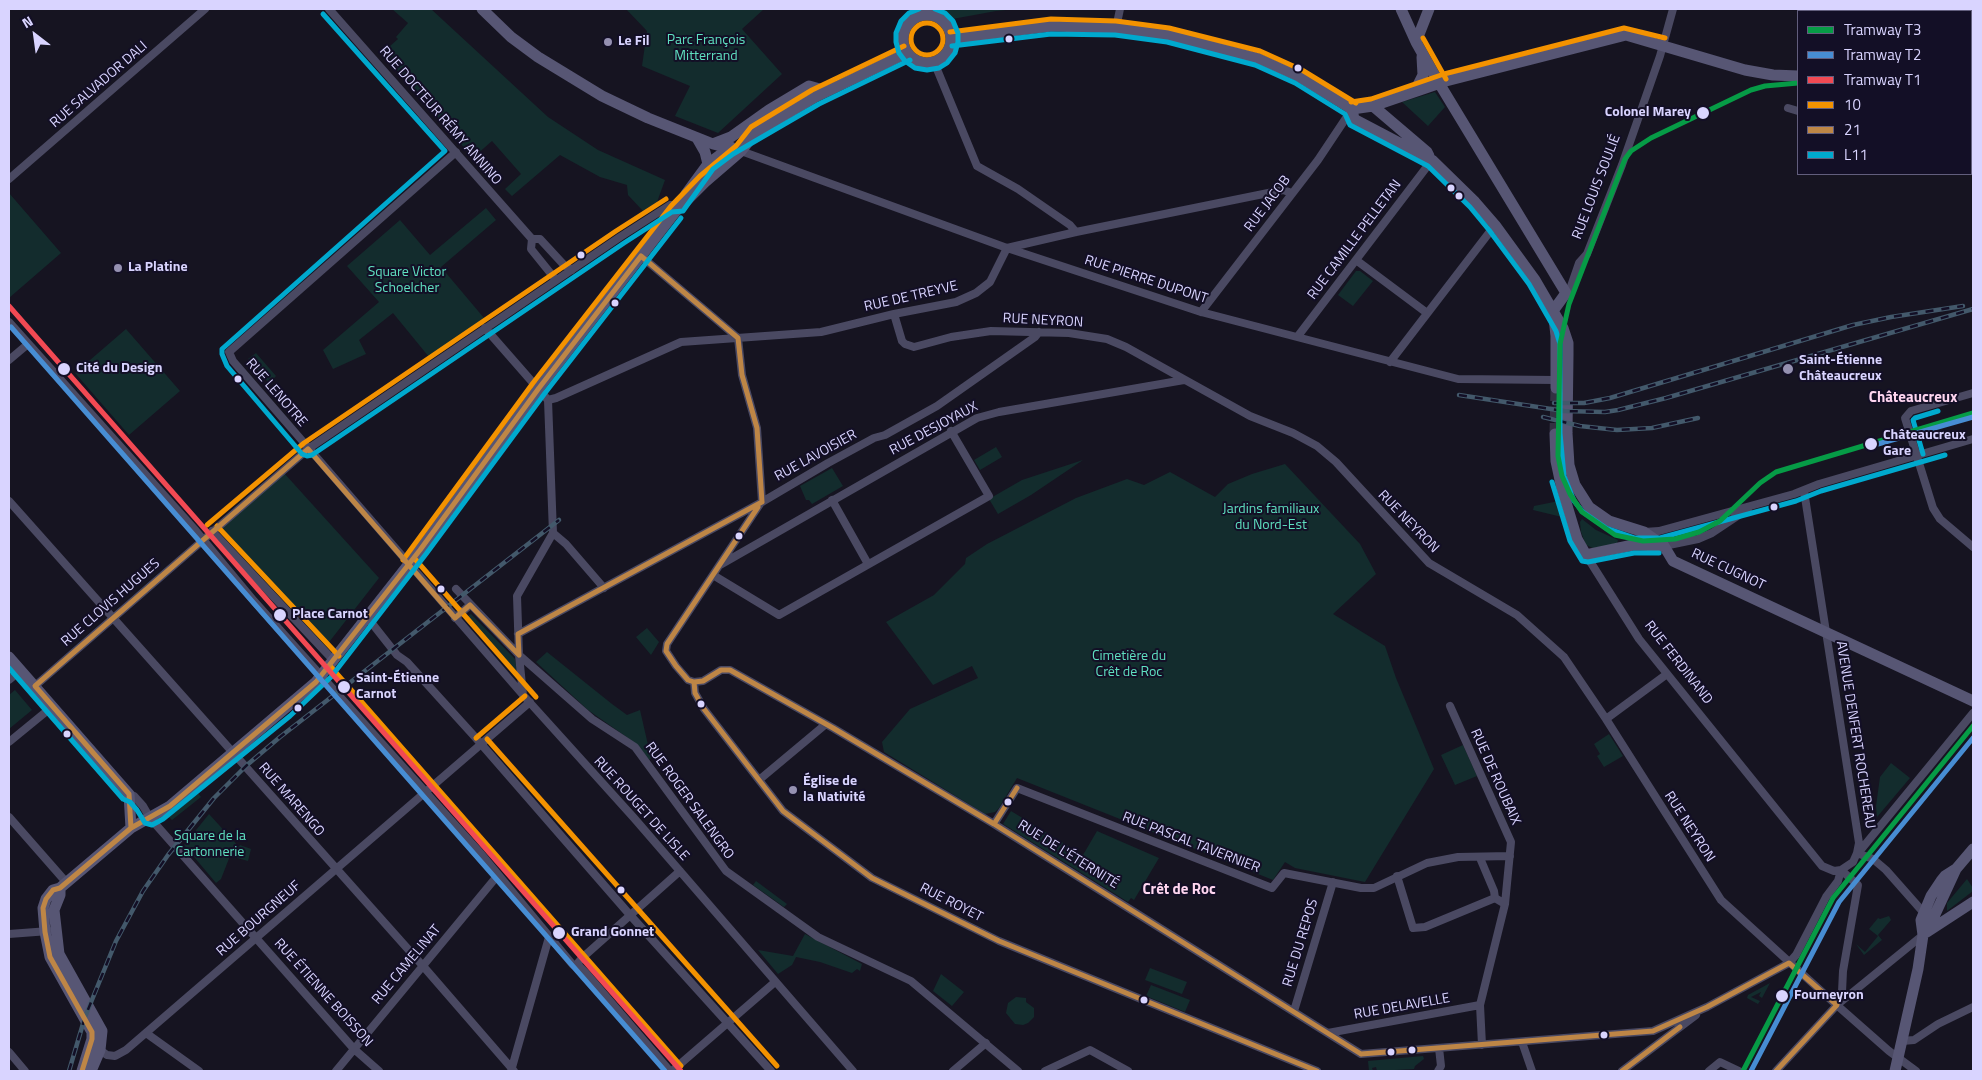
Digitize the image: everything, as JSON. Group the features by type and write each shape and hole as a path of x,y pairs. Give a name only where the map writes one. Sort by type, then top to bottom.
{"main road":[{"path":"482,9 511,37 538,57 582,84 624,107 713,144 724,151 741,151"},
{"path":"1401,9 1439,83 1566,293"},
{"path":"1415,92 1423,75 1419,47 1429,9"},
{"path":"925,16 940,19 946,24 951,39 946,54 934,62 919,62 907,53 903,43 903,35 906,28 917,17 925,16"},
{"path":"951,39 1051,26 1116,28 1168,35 1257,58 1298,76 1352,109 1372,106 1439,83 1626,35 1752,72 1797,76"},
{"path":"91,1071 100,1050 102,1030 59,954 50,931 43,908 52,890 63,885 131,828 170,806 322,676 409,564 539,388 677,208 708,164 724,151 827,91 907,53"},
{"path":"713,144 731,137 769,110 809,86 827,91"},
{"path":"1372,106 1427,152 1432,160 1475,202 1495,225 1535,280 1553,311"},
{"path":"1352,109 1354,119 1432,160"},
{"path":"677,208 741,151 755,133"},
{"path":"697,138 705,152 708,164"},
{"path":"704,182 724,151"},
{"name":"RUE LOUIS SOULIÉ","path":"1553,311 1566,293"},
{"name":"RUE CUGNOT","path":"1553,311 1571,474 1581,496 1589,506 1609,521 1644,532 1664,546 1673,561 1973,700"},
{"name":"RUE FERDINAND","path":"1555,434 1558,475 1573,525 1586,555"},
{"path":"1586,555 1633,545 1664,546"},
{"path":"9,656 129,794 131,828"},
{"path":"1923,935 1932,921 1956,869 1973,849"},
{"path":"1895,1071 1914,989 1923,935 1921,920 1940,881 1956,869"},
{"path":"1923,935 1973,902"},
{"path":"50,931 50,957 92,1032 92,1039 82,1071"}],"street":[{"name":"RUE SALVADOR DALI","path":"9,179 205,9"},
{"name":"RUE DOCTEUR RÉMY ANNINO","path":"329,9 532,239 531,249 556,280"},
{"path":"1116,28 1120,9"},
{"name":"RUE LOUIS SOULIÉ","path":"1566,293 1570,289 1579,263 1587,254 1630,140 1664,45 1673,9"},
{"path":"934,62 977,166 1018,189 1076,232"},
{"path":"1788,108 1797,112"},
{"name":"RUE JACOB","path":"1201,312 1318,160 1352,109"},
{"name":"RUE PIERRE DUPONT","path":"741,151 1007,248 1201,312 1458,379 1560,385"},
{"name":"RUE LENOTRE","path":"409,564 233,362 229,352 456,152"},
{"name":"RUE CAMILLE PELLETAN","path":"1298,336 1432,160"},
{"path":"1007,248 1283,190 1292,192"},
{"name":"RUE CLOVIS HUGUES","path":"35,686 202,539 308,449 658,212 670,205 677,208"},
{"path":"1390,362 1495,225"},
{"name":"RUE DOCTEUR RÉMY ANNINO","path":"532,239 540,239 564,265 572,270"},
{"name":"RUE DE TREYVE","path":"548,400 681,342 821,332 894,314 956,302 976,294 990,282 1007,248"},
{"path":"641,256 738,338 742,374 758,428 762,502 713,576 779,615 989,496 951,431"},
{"path":"1356,260 1428,313"},
{"name":"RUE NEYRON","path":"894,314 902,341 914,347 951,337 990,331 1069,333 1117,342 1250,416 1294,433 1317,446 1336,462 1429,563 1517,615 1564,657 1606,719 1721,900 1785,957 1789,963 1898,1058 1916,1071"},
{"path":"9,322 202,539 254,601 428,790 498,875 522,901 528,913 573,965 577,964 671,1071 775,982"},
{"path":"486,328 548,400 553,533 517,596 519,655 523,695"},
{"name":"RUE LAVOISIER","path":"518,634 762,502 874,438 885,435 937,406 1035,337 1039,332"},
{"path":"9,360 28,344"},
{"name":"RUE DESJOYAUX","path":"720,565 951,431 985,415 1184,380"},
{"path":"1973,393 1911,411 1905,418 1933,508 1940,519 1973,547"},
{"path":"1644,532 1659,531 1755,505 1804,491 1819,484 1973,439"},
{"name":"AVENUE DENFERT ROCHEREAU","path":"1804,491 1859,843 1857,853"},
{"path":"832,500 868,564"},
{"name":"RUE MARENGO","path":"9,501 423,966 512,1070"},
{"path":"1664,546 1698,539 1712,533 1755,505"},
{"path":"212,531 334,661"},
{"path":"553,533 566,544 604,588"},
{"name":"RUE FERDINAND","path":"1586,555 1639,639 1822,866 1834,871 1841,870"},
{"name":"RUE ROUGET DE LISLE","path":"409,564 680,871 853,1071"},
{"name":"RUE ROYET","path":"713,576 668,643 667,652 684,676 694,682 693,688 698,700 783,811 872,878 998,941 1317,1071"},
{"name":"RUE ROGER SALENGRO","path":"456,589 519,655 592,719 635,747 726,871 818,937 911,981 1018,1071"},
{"path":"455,618 470,605"},
{"path":"367,617 397,655 407,662 481,744 630,915 771,1071"},
{"path":"9,680 21,670"},
{"name":"RUE DE L'ÉTERNITÉ","path":"694,682 703,680 721,670 730,670 826,724 994,824 1362,1054 1439,1048"},
{"path":"1606,719 1667,674"},
{"name":"RUE BOURGNEUF","path":"100,1050 107,1055 115,1056 126,1051 530,702"},
{"path":"9,742 53,706"},
{"name":"RUE DE ROUBAIX","path":"1450,706 1511,842 1505,904 1480,1006 1482,1045"},
{"path":"1438,1071 1440,1066 1439,1048 1653,1031 1707,1007 1789,963 1796,955 1826,897 1838,881 1841,870 1852,862 1857,853 1973,713"},
{"path":"759,780 826,724"},
{"name":"RUE PASCAL TAVERNIER","path":"994,824 1017,788 1272,888 1284,873 1361,888 1374,888 1426,863 1458,857 1510,856"},
{"name":"RUE ÉTIENNE BOISSON","path":"129,794 134,796 150,818 354,1050 379,1071"},
{"path":"9,816 63,885"},
{"path":"1857,853 1873,859 1881,865 1924,913"},
{"path":"1480,858 1494,891 1495,898"},
{"path":"1837,1005 1842,992 1843,970 1858,885 1841,870"},
{"path":"577,964 680,871"},
{"name":"RUE CAMELINAT","path":"336,1071 498,875"},
{"path":"1397,876 1413,928 1425,926 1495,898"},
{"name":"RUE DU REPOS","path":"1294,1011 1333,882"},
{"path":"1495,898 1505,904"},
{"path":"9,934 50,931"},
{"path":"1776,1071 1837,1005 1923,935"},
{"path":"512,1070 550,937"},
{"name":"RUE DELAVELLE","path":"1328,1033 1480,1006"},
{"path":"1622,1071 1707,1007"},
{"path":"1902,1040 1914,1040 1938,1024 1973,1007"},
{"path":"146,1033 199,1071"},
{"path":"1522,1042 1532,1071"},
{"path":"953,1071 986,1043"},
{"path":"1045,1071 1090,1050 1128,1071"},
{"path":"9,1052 19,1071"},
{"path":"9,1052 25,1071"},
{"path":"1709,1071 1720,1062 1739,1071"}],"green space":[{"path":"392,9 431,9 548,117 598,150 665,180 657,202 643,211 628,195 627,185 600,177 560,155 512,196 505,189 521,174 492,141 476,155 470,148 467,151 382,53 398,39 396,37 408,23"},
{"name":"Parc François Mitterrand","path":"626,9 764,9 742,29 782,74 718,133 675,116 690,86 642,66 647,31"},
{"path":"911,9 1016,9 947,20 929,12 915,14"},
{"path":"1435,92 1445,107 1428,126 1402,102"},
{"path":"9,193 61,253 9,298"},
{"name":"Square Victor Schoelcher","path":"486,208 496,220 441,267 484,318 429,357 393,313 359,340 366,354 333,369 323,350 379,302 347,266 400,220 430,255"},
{"path":"1356,271 1360,271 1373,281 1353,306 1338,295"},
{"path":"126,329 180,391 129,435 75,373"},
{"path":"256,353 276,376 269,383 248,359"},
{"path":"996,447 1002,457 980,470 974,460"},
{"path":"1083,460 1031,495 998,514 989,499 1022,480"},
{"name":"Cimetière du Crêt de Roc","path":"1285,464 1360,544 1376,574 1333,614 1385,646 1396,678 1434,769 1365,882 1295,868 1285,862 1273,880 1017,778 999,808 995,812 985,814 884,752 882,742 910,709 978,678 972,666 933,685 886,622 934,595 965,564 966,558 987,544 1076,498 1127,479 1144,485 1170,472 1215,497 1228,484"},
{"path":"832,468 843,486 812,504 809,500 806,500 800,486"},
{"path":"284,473 379,578 326,646 219,531"},
{"path":"1559,501 1562,517 1533,510 1534,506"},
{"path":"1582,519 1596,530 1618,540 1617,543 1595,549 1586,545 1581,532 1580,522"},
{"path":"471,614 515,659 518,677 465,618"},
{"path":"647,628 659,642 651,655 636,637"},
{"path":"547,652 627,715 640,710 651,758 649,760 638,745 588,710 536,662"},
{"path":"15,690 32,710 9,729 9,695"},
{"path":"1609,734 1623,756 1604,767 1597,756 1600,754 1594,744"},
{"path":"1463,745 1477,776 1455,785 1441,755"},
{"path":"1891,763 1910,778 1877,817 1876,806 1880,777"},
{"path":"198,793 201,797 172,820 169,817"},
{"path":"1011,811 1083,855 1097,831 1159,858 1134,900 1131,898 1128,902 1003,824"},
{"name":"Square de la Cartonnerie","path":"209,814 239,847 240,845 251,849 248,861 230,856 221,879 216,883 184,845"},
{"path":"1967,879 1973,891 1947,911 1947,903"},
{"path":"756,881 787,904 784,907 753,885"},
{"path":"1889,916 1891,920 1878,935 1882,940 1864,955 1856,944 1865,952 1878,936 1869,929 1878,918"},
{"path":"805,934 862,964 860,971 857,969 852,973 820,962 796,957 792,965 778,974 758,950 793,956"},
{"path":"1150,968 1187,982 1182,994 1145,980"},
{"path":"941,974 964,992 952,1006 933,991"},
{"path":"1770,983 1762,998 1759,996 1761,992 1751,997 1760,1001 1758,1004 1747,998 1748,995"},
{"path":"1151,985 1190,1000 1185,1012 1146,996"},
{"path":"1016,997 1026,998 1026,1002 1034,1008 1034,1017 1023,1025 1015,1024 1006,1013 1008,1003"},
{"path":"1423,1056 1424,1059 1414,1069 1377,1071 1376,1067 1372,1068 1373,1071 1369,1071 1368,1061"}],"tunnel":[{"path":"1555,434 1556,388"}],"railway":[{"path":"1554,403 1584,403 1610,398 1853,325 1963,306"},
{"path":"1459,395 1564,411 1605,412 1618,410 1666,398 1973,309"},
{"path":"1543,417 1580,426 1617,430 1652,428 1698,418"},
{"path":"69,1071 85,1017 116,941 143,891 168,855 214,798 247,765 280,737 559,520"}],"tram line":[{"name":"T3","path":"1797,83 1765,86 1751,90 1651,138 1631,151 1625,159 1569,304 1560,344 1558,456 1562,476 1570,494 1582,512 1615,535 1643,541 1675,539 1699,532 1720,521 1760,483 1776,472 1973,413"},
{"name":"T1","path":"9,306 681,1071"},
{"name":"T2","path":"11,327 665,1071"},
{"name":"T2","path":"1871,446 1973,417"},
{"name":"T3","path":"1743,1071 1833,898 1973,726"},
{"name":"T2","path":"1751,1071 1839,902 1973,738"}],"transit line":[{"name":"L11","path":"919,9 909,13 901,21 896,33 896,42 899,53 905,61 915,68 927,70 939,68 947,63 955,53 958,42 958,33 953,21 945,13 935,9"},
{"name":"L11","path":"323,14 445,151 222,349 227,366 302,454 307,456 312,455 624,243 672,212 683,211 713,169 733,154 819,104 910,60"},
{"name":"10","path":"950,32 1051,19 1116,21 1169,28 1260,51 1302,70 1356,103"},
{"name":"10","path":"927,23 939,27 943,39 939,51 927,55 915,51 911,39 915,27 927,23"},
{"name":"10","path":"1351,102 1371,99 1444,74 1624,28 1665,38"},
{"name":"L11","path":"952,46 1051,34 1115,35 1167,42 1255,65 1295,83 1345,114 1350,125 1428,166 1470,207 1489,230 1529,284 1556,331 1560,344 1560,433 1564,476 1574,501 1583,512 1606,528 1635,538 1660,538 1796,501 1821,491 1945,455"},
{"name":"10","path":"1423,38 1446,79"},
{"name":"10","path":"403,560 533,383 671,206 700,176 736,146 751,127 812,90 904,46"},
{"name":"10","path":"207,525 304,443 666,199"},
{"name":"L11","path":"9,668 123,799 130,802 145,823 152,825 163,819 290,716 331,677 426,554 545,393 681,218"},
{"name":"21","path":"82,1071 92,1039 92,1032 50,957 43,908 46,899 53,890 60,888 131,828 170,806 316,682 420,550 539,388 641,256 738,338 742,375 757,428 762,502"},
{"name":"L11","path":"1923,454 1913,420 1938,411"},
{"name":"21","path":"131,828 129,794 35,686 308,449 455,618 470,605 519,655"},
{"name":"L11","path":"1552,482 1570,541 1582,561 1588,562 1634,553 1659,553"},
{"name":"21","path":"519,655 518,634 762,502"},
{"name":"21","path":"694,682 688,680 676,666 666,651 667,644 758,507"},
{"name":"10","path":"217,526 339,656"},
{"name":"10","path":"415,559 536,697"},
{"name":"10","path":"331,667 681,1066"},
{"name":"21","path":"694,682 703,681 721,670 730,670 833,728 994,824 1361,1054"},
{"name":"21","path":"694,682 695,693 704,709 783,811 872,878 999,941 1317,1071"},
{"name":"10","path":"476,738 525,696"},
{"name":"10","path":"487,739 777,1066"},
{"name":"21","path":"994,824 1017,788"},
{"name":"21","path":"1361,1054 1653,1031 1707,1007 1789,963 1837,1005 1776,1071"},
{"name":"21","path":"1622,1071 1680,1027"}],"place":[{"name":"Le Fil","path":"608,42"},
{"name":"Colonel Marey","path":"1703,113"},
{"name":"La Platine","path":"118,268"},
{"name":"Cité du Design","path":"64,369"},
{"name":"Saint-Étienne Châteaucreux","path":"1788,369"},
{"name":"Châteaucreux Gare","path":"1871,444"},
{"name":"Place Carnot","path":"280,615"},
{"name":"Saint-Étienne Carnot","path":"344,687"},
{"name":"Église de la Nativité","path":"793,790"},
{"name":"Grand Gonnet","path":"559,933"},
{"name":"Fourneyron","path":"1782,996"}],"district":[{"name":"Châteaucreux","path":"1913,398"},
{"name":"Crêt de Roc","path":"1179,890"}],"park label":[{"name":"Jardins familiaux du Nord-Est","path":"1271,518"}]}
